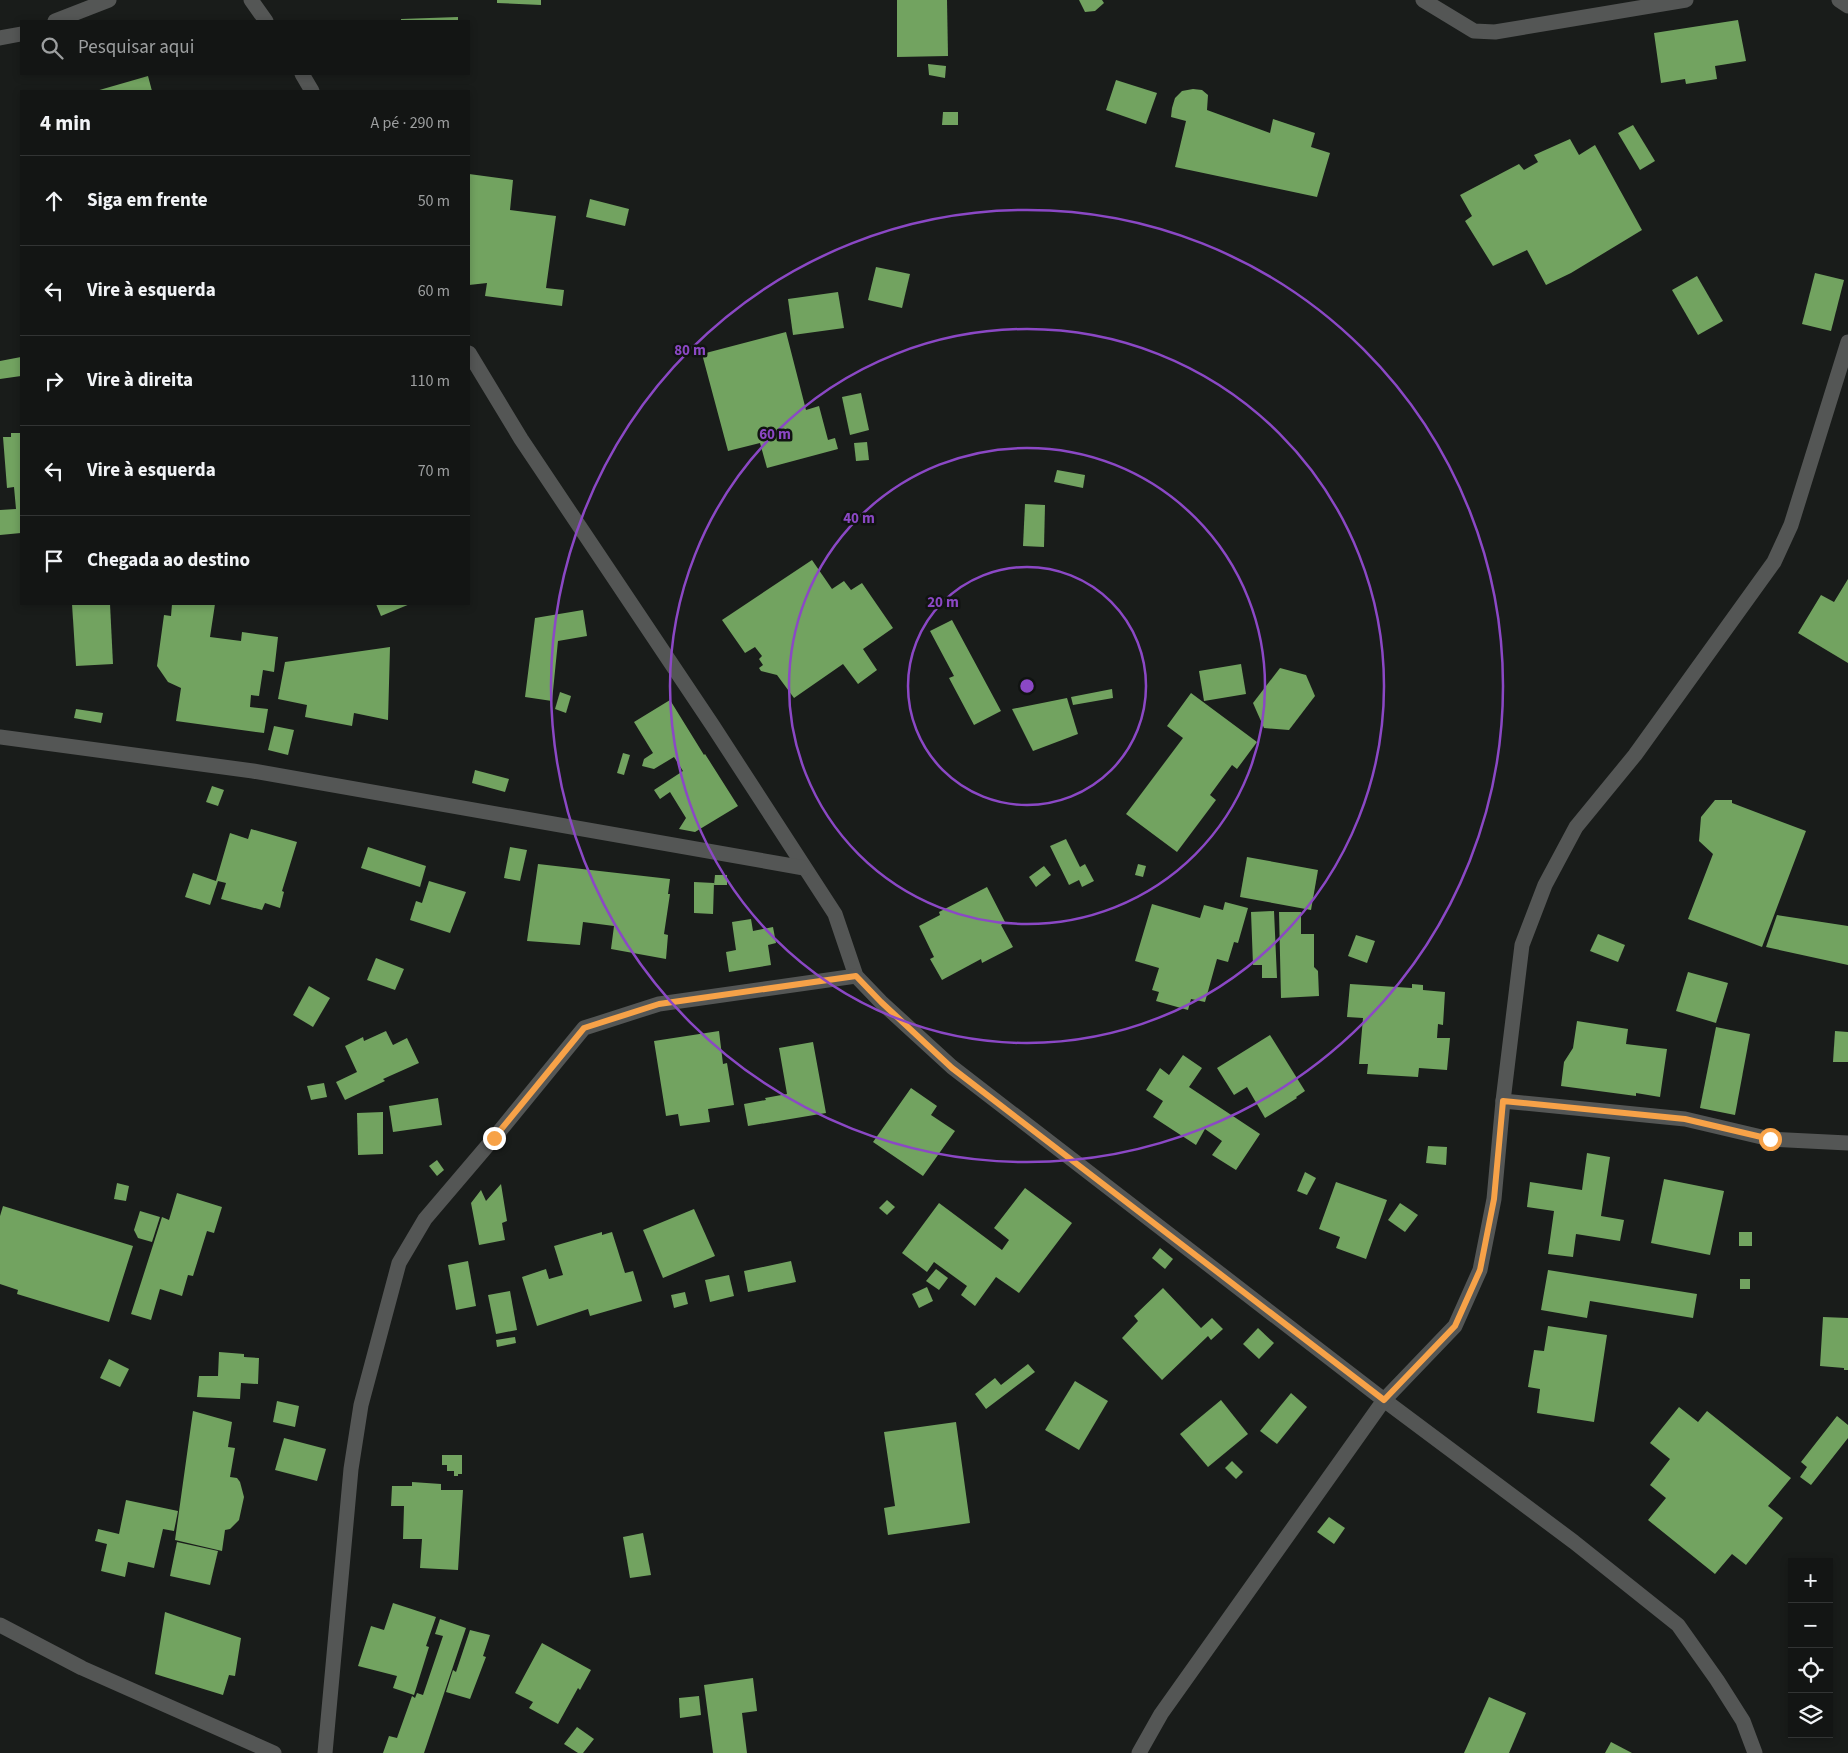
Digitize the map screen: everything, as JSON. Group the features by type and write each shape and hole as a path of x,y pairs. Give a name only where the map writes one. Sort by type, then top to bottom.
{"street":[{"path":"58,20 109,0"},
{"path":"251,0 265,20"},
{"path":"1423,0 1474,31 1495,32 1686,0"},
{"path":"1839,0 1848,6"},
{"path":"0,38 20,34"},
{"path":"303,75 311,90"},
{"path":"1139,1753 1161,1714 1384,1400 1455,1326 1480,1270 1494,1199 1503,1101 1522,945 1545,885 1576,827 1635,755 1774,562 1792,525 1848,342"},
{"path":"470,355 521,439 836,914 856,976 952,1068 1384,1400 1574,1542 1678,1625 1722,1688 1742,1721 1755,1753"},
{"path":"0,737 253,771 804,868"},
{"path":"325,1753 351,1469 361,1405 399,1263 425,1218 494,1138 584,1028 659,1004 856,976"},
{"path":"1503,1101 1685,1119 1770,1139 1848,1143"},
{"path":"0,1625 82,1668 274,1753"}],"building":[{"path":"497,0 541,0 541,5 497,3"},
{"path":"897,0 947,0 948,56 897,57"},
{"path":"1079,0 1102,0 1104,3 1095,11 1085,12"},
{"path":"458,17 458,20 401,19"},
{"path":"1738,20 1746,61 1715,66 1717,79 1686,84 1685,79 1661,83 1654,33"},
{"path":"928,64 946,66 945,78 929,75"},
{"path":"148,76 152,90 99,90"},
{"path":"1116,80 1157,93 1146,124 1106,110"},
{"path":"1202,90 1208,95 1207,110 1270,133 1273,119 1315,133 1311,147 1330,153 1317,197 1175,167 1186,121 1171,117 1172,108 1175,98 1182,91"},
{"path":"943,112 958,112 958,125 942,125"},
{"path":"1633,125 1655,161 1640,170 1618,133"},
{"path":"1570,139 1579,155 1595,145 1642,230 1571,273 1546,285 1527,250 1493,266 1465,221 1472,216 1460,195 1519,164 1524,170 1538,162 1534,155"},
{"path":"470,174 513,180 510,210 556,216 546,288 564,290 562,306 485,296 487,283 470,285"},
{"path":"590,199 629,209 625,226 586,217"},
{"path":"876,267 910,274 902,308 868,300"},
{"path":"1815,273 1844,280 1831,331 1802,324"},
{"path":"1697,276 1723,321 1698,335 1672,290"},
{"path":"838,292 844,328 793,335 788,299"},
{"path":"786,332 806,410 819,406 828,440 835,438 838,449 767,468 760,443 728,451 702,354"},
{"path":"20,357 20,376 0,379 0,361"},
{"path":"861,393 869,430 850,435 842,397"},
{"path":"11,433 20,433 20,533 0,535 0,510 16,509 14,487 7,488 3,437 11,437"},
{"path":"867,442 869,460 856,461 854,443"},
{"path":"1057,470 1085,475 1083,488 1054,482"},
{"path":"1025,504 1045,505 1044,547 1023,546"},
{"path":"812,560 832,589 844,581 851,590 862,583 893,628 863,649 877,670 858,684 843,664 794,698 777,675 761,671 759,668 763,665 759,659 762,656 755,647 745,653 722,620"},
{"path":"1848,579 1848,663 1798,633 1821,595 1834,602"},
{"path":"72,605 110,605 113,664 76,666"},
{"path":"172,605 215,605 210,637 241,641 242,632 278,637 274,672 263,670 259,696 251,695 250,707 268,709 264,733 176,721 181,688 168,682 157,666 164,615 171,616"},
{"path":"376,605 408,605 381,616"},
{"path":"583,610 587,636 558,641 552,701 525,697 535,618"},
{"path":"952,620 1001,711 974,725 949,678 954,676 930,631"},
{"path":"390,647 388,720 354,713 352,726 305,717 307,705 278,699 285,662"},
{"path":"1241,664 1246,694 1204,701 1199,671"},
{"path":"1280,668 1306,675 1315,696 1289,730 1264,728 1253,703"},
{"path":"1112,689 1113,698 1073,705 1071,697"},
{"path":"560,692 571,696 566,713 555,709"},
{"path":"1191,693 1257,742 1237,769 1232,765 1210,795 1216,800 1177,852 1126,814 1183,738 1167,726"},
{"path":"1067,698 1078,734 1033,751 1012,709"},
{"path":"670,700 738,806 695,832 679,829 686,818 670,792 660,799 654,790 683,771 674,757 654,769 642,766 644,759 653,753 634,722"},
{"path":"76,709 103,713 101,723 74,718"},
{"path":"274,726 294,730 288,755 268,750"},
{"path":"623,753 630,755 624,775 617,773"},
{"path":"475,770 509,779 505,792 472,783"},
{"path":"212,786 224,790 218,806 206,802"},
{"path":"1715,800 1732,800 1732,803 1806,831 1762,947 1688,919 1713,854 1699,841 1701,817"},
{"path":"251,829 297,842 282,891 284,892 280,908 265,903 262,910 221,899 226,883 218,881 210,905 185,897 193,873 216,881 230,833 248,839"},
{"path":"1066,839 1080,867 1085,864 1094,881 1082,887 1079,880 1069,885 1050,846"},
{"path":"368,847 426,866 420,887 361,868"},
{"path":"510,847 527,850 520,881 504,878"},
{"path":"1247,857 1318,870 1311,910 1240,897"},
{"path":"538,864 670,879 668,894 670,894 664,934 668,935 666,959 611,949 614,926 583,922 580,945 527,941"},
{"path":"1138,864 1146,866 1143,877 1135,875"},
{"path":"1044,866 1051,875 1036,887 1029,877"},
{"path":"715,875 727,875 727,885 714,885"},
{"path":"429,881 466,892 450,933 410,920 416,901 422,903"},
{"path":"694,882 714,883 713,914 694,913"},
{"path":"987,887 1005,922 1001,925 1013,947 982,963 981,959 942,980 930,959 934,957 919,926 940,915 939,912"},
{"path":"1225,902 1248,908 1238,943 1234,942 1228,962 1217,959 1205,1002 1191,999 1188,1010 1156,1001 1159,992 1152,990 1159,968 1135,961 1152,904 1200,918 1204,905 1223,910"},
{"path":"1274,911 1277,978 1262,978 1262,965 1253,965 1251,912"},
{"path":"1279,912 1301,912 1301,934 1314,934 1314,967 1318,971 1319,996 1281,998"},
{"path":"1777,915 1848,926 1848,965 1766,947"},
{"path":"751,919 753,931 773,927 776,943 768,945 771,965 729,972 726,952 736,950 732,922"},
{"path":"1598,934 1625,945 1618,962 1590,951"},
{"path":"1356,935 1375,941 1367,963 1348,956"},
{"path":"376,958 404,969 395,990 367,980"},
{"path":"1688,972 1728,983 1716,1023 1676,1011"},
{"path":"1350,984 1412,988 1412,984 1423,985 1423,990 1445,992 1443,1025 1438,1024 1437,1038 1450,1038 1447,1070 1419,1068 1418,1077 1367,1074 1368,1064 1359,1064 1363,1018 1347,1017"},
{"path":"309,986 330,998 313,1027 293,1015"},
{"path":"1577,1021 1628,1029 1626,1044 1667,1049 1660,1097 1636,1093 1636,1096 1561,1086 1564,1062 1573,1048"},
{"path":"1716,1027 1750,1034 1735,1115 1700,1108"},
{"path":"386,1031 393,1045 407,1038 419,1063 383,1079 385,1081 345,1100 336,1082 357,1072 345,1046 363,1037 364,1041"},
{"path":"719,1031 723,1064 727,1063 734,1105 708,1109 710,1122 680,1126 678,1114 666,1116 654,1041"},
{"path":"1835,1031 1848,1032 1848,1062 1833,1062"},
{"path":"1270,1035 1305,1091 1265,1118 1247,1087 1234,1095 1217,1068"},
{"path":"813,1042 826,1113 748,1126 744,1104 787,1094 779,1048"},
{"path":"1183,1055 1202,1068 1189,1087 1260,1134 1236,1170 1212,1155 1222,1141 1205,1129 1196,1145 1153,1117 1163,1101 1146,1090 1160,1068 1169,1075"},
{"path":"324,1083 327,1097 311,1100 307,1086"},
{"path":"911,1088 937,1106 931,1115 955,1131 923,1176 873,1142"},
{"path":"438,1098 442,1125 393,1132 389,1106"},
{"path":"383,1112 383,1154 358,1155 357,1113"},
{"path":"1428,1146 1447,1147 1446,1165 1426,1163"},
{"path":"1587,1153 1610,1157 1601,1216 1624,1220 1620,1241 1576,1234 1573,1257 1548,1254 1554,1211 1527,1207 1530,1182 1582,1190"},
{"path":"437,1160 444,1170 437,1176 429,1166"},
{"path":"1305,1172 1316,1178 1307,1195 1297,1191"},
{"path":"1664,1179 1724,1191 1710,1255 1651,1243"},
{"path":"1336,1182 1387,1200 1366,1259 1336,1248 1340,1237 1319,1229"},
{"path":"117,1183 129,1186 126,1201 114,1199"},
{"path":"501,1184 507,1221 502,1223 505,1240 479,1245 471,1203 481,1190 486,1201"},
{"path":"1025,1188 1072,1223 1019,1293 996,1277 975,1306 961,1295 967,1286 934,1262 927,1272 902,1253 939,1203 1002,1250 1009,1240 994,1228"},
{"path":"177,1193 222,1207 214,1233 207,1231 193,1276 188,1275 182,1296 160,1289 151,1320 131,1314 162,1217 169,1220"},
{"path":"887,1200 895,1207 887,1215 879,1208"},
{"path":"1400,1203 1418,1215 1405,1232 1388,1220"},
{"path":"3,1206 133,1246 109,1322 17,1294 18,1290 0,1284 0,1216"},
{"path":"694,1209 715,1256 663,1278 643,1230"},
{"path":"140,1211 160,1217 152,1242 138,1238 134,1230"},
{"path":"602,1232 602,1235 612,1232 625,1273 633,1271 642,1301 590,1316 588,1309 537,1326 522,1277 546,1269 549,1279 563,1275 554,1246"},
{"path":"1739,1232 1752,1232 1752,1246 1739,1246"},
{"path":"1160,1248 1173,1259 1165,1269 1152,1258"},
{"path":"468,1261 476,1306 456,1310 448,1265"},
{"path":"791,1261 796,1282 748,1292 744,1271"},
{"path":"936,1269 948,1278 939,1290 926,1281"},
{"path":"1548,1270 1697,1294 1693,1318 1590,1301 1587,1318 1541,1310"},
{"path":"729,1275 734,1296 710,1302 705,1280"},
{"path":"1740,1279 1750,1279 1750,1289 1740,1289"},
{"path":"927,1287 933,1301 919,1308 912,1294"},
{"path":"1163,1288 1201,1328 1212,1318 1223,1329 1211,1340 1208,1336 1162,1380 1122,1338 1138,1321 1134,1316"},
{"path":"510,1291 517,1330 496,1334 488,1295"},
{"path":"685,1292 688,1304 674,1308 671,1295"},
{"path":"1823,1317 1848,1318 1848,1370 1820,1366"},
{"path":"1548,1326 1607,1335 1594,1422 1537,1413 1540,1389 1528,1387 1534,1350 1544,1351"},
{"path":"1258,1328 1274,1343 1259,1359 1243,1344"},
{"path":"515,1337 516,1343 497,1347 496,1340"},
{"path":"219,1352 244,1354 244,1357 259,1358 258,1384 241,1383 240,1399 197,1397 199,1376 218,1376"},
{"path":"109,1359 129,1369 120,1387 100,1378"},
{"path":"1028,1364 1035,1372 986,1409 975,1394 995,1378 1001,1385"},
{"path":"1075,1381 1108,1401 1079,1450 1045,1430"},
{"path":"1291,1393 1307,1407 1277,1444 1260,1431"},
{"path":"1221,1400 1248,1434 1208,1467 1180,1434"},
{"path":"277,1401 299,1406 295,1427 273,1422"},
{"path":"1679,1407 1698,1422 1707,1411 1791,1478 1768,1506 1783,1518 1746,1565 1732,1554 1715,1574 1648,1520 1666,1498 1650,1485 1670,1459 1650,1443"},
{"path":"193,1411 232,1422 228,1447 235,1448 230,1477 237,1478 240,1482 244,1497 239,1520 230,1529 225,1530 222,1551 175,1540"},
{"path":"1837,1416 1848,1425 1848,1438 1811,1485 1800,1477 1807,1467 1801,1462"},
{"path":"956,1422 970,1523 888,1535 884,1508 895,1506 884,1432"},
{"path":"284,1438 326,1449 317,1481 275,1470"},
{"path":"442,1455 462,1455 462,1474 454,1476 454,1471 447,1471 447,1465 442,1465"},
{"path":"1232,1461 1243,1472 1236,1479 1225,1468"},
{"path":"412,1482 441,1484 441,1490 463,1490 458,1570 420,1568 422,1539 403,1539 404,1506 391,1506 392,1486 412,1486"},
{"path":"126,1500 178,1511 174,1531 163,1529 154,1568 128,1562 125,1577 101,1571 107,1544 95,1541 98,1529 119,1534"},
{"path":"1329,1517 1345,1528 1334,1544 1317,1532"},
{"path":"643,1533 651,1575 630,1578 623,1537"},
{"path":"177,1542 218,1551 210,1585 170,1576"},
{"path":"393,1603 436,1617 426,1646 429,1647 414,1695 393,1688 397,1676 358,1666 371,1626 384,1630"},
{"path":"165,1612 241,1638 235,1676 229,1675 223,1695 155,1674"},
{"path":"440,1619 466,1628 424,1753 383,1753 389,1736 397,1738 412,1696 415,1698 417,1693 423,1695 443,1636 435,1634"},
{"path":"470,1630 490,1635 483,1656 486,1657 470,1699 446,1692 453,1670 456,1672"},
{"path":"542,1643 591,1670 580,1690 578,1688 558,1724 529,1708 533,1702 515,1693"},
{"path":"753,1678 757,1711 742,1713 747,1753 713,1753 704,1685"},
{"path":"699,1696 701,1715 680,1718 679,1698"},
{"path":"1489,1697 1526,1713 1509,1753 1464,1753"},
{"path":"577,1727 594,1739 583,1753 578,1753 564,1744"},
{"path":"1611,1742 1632,1753 1605,1753"}],"route":[{"path":"494,1138 584,1028 659,1004 856,976 952,1068 1384,1400 1455,1326 1480,1270 1494,1199 1503,1101 1685,1119 1770,1139"}]}
